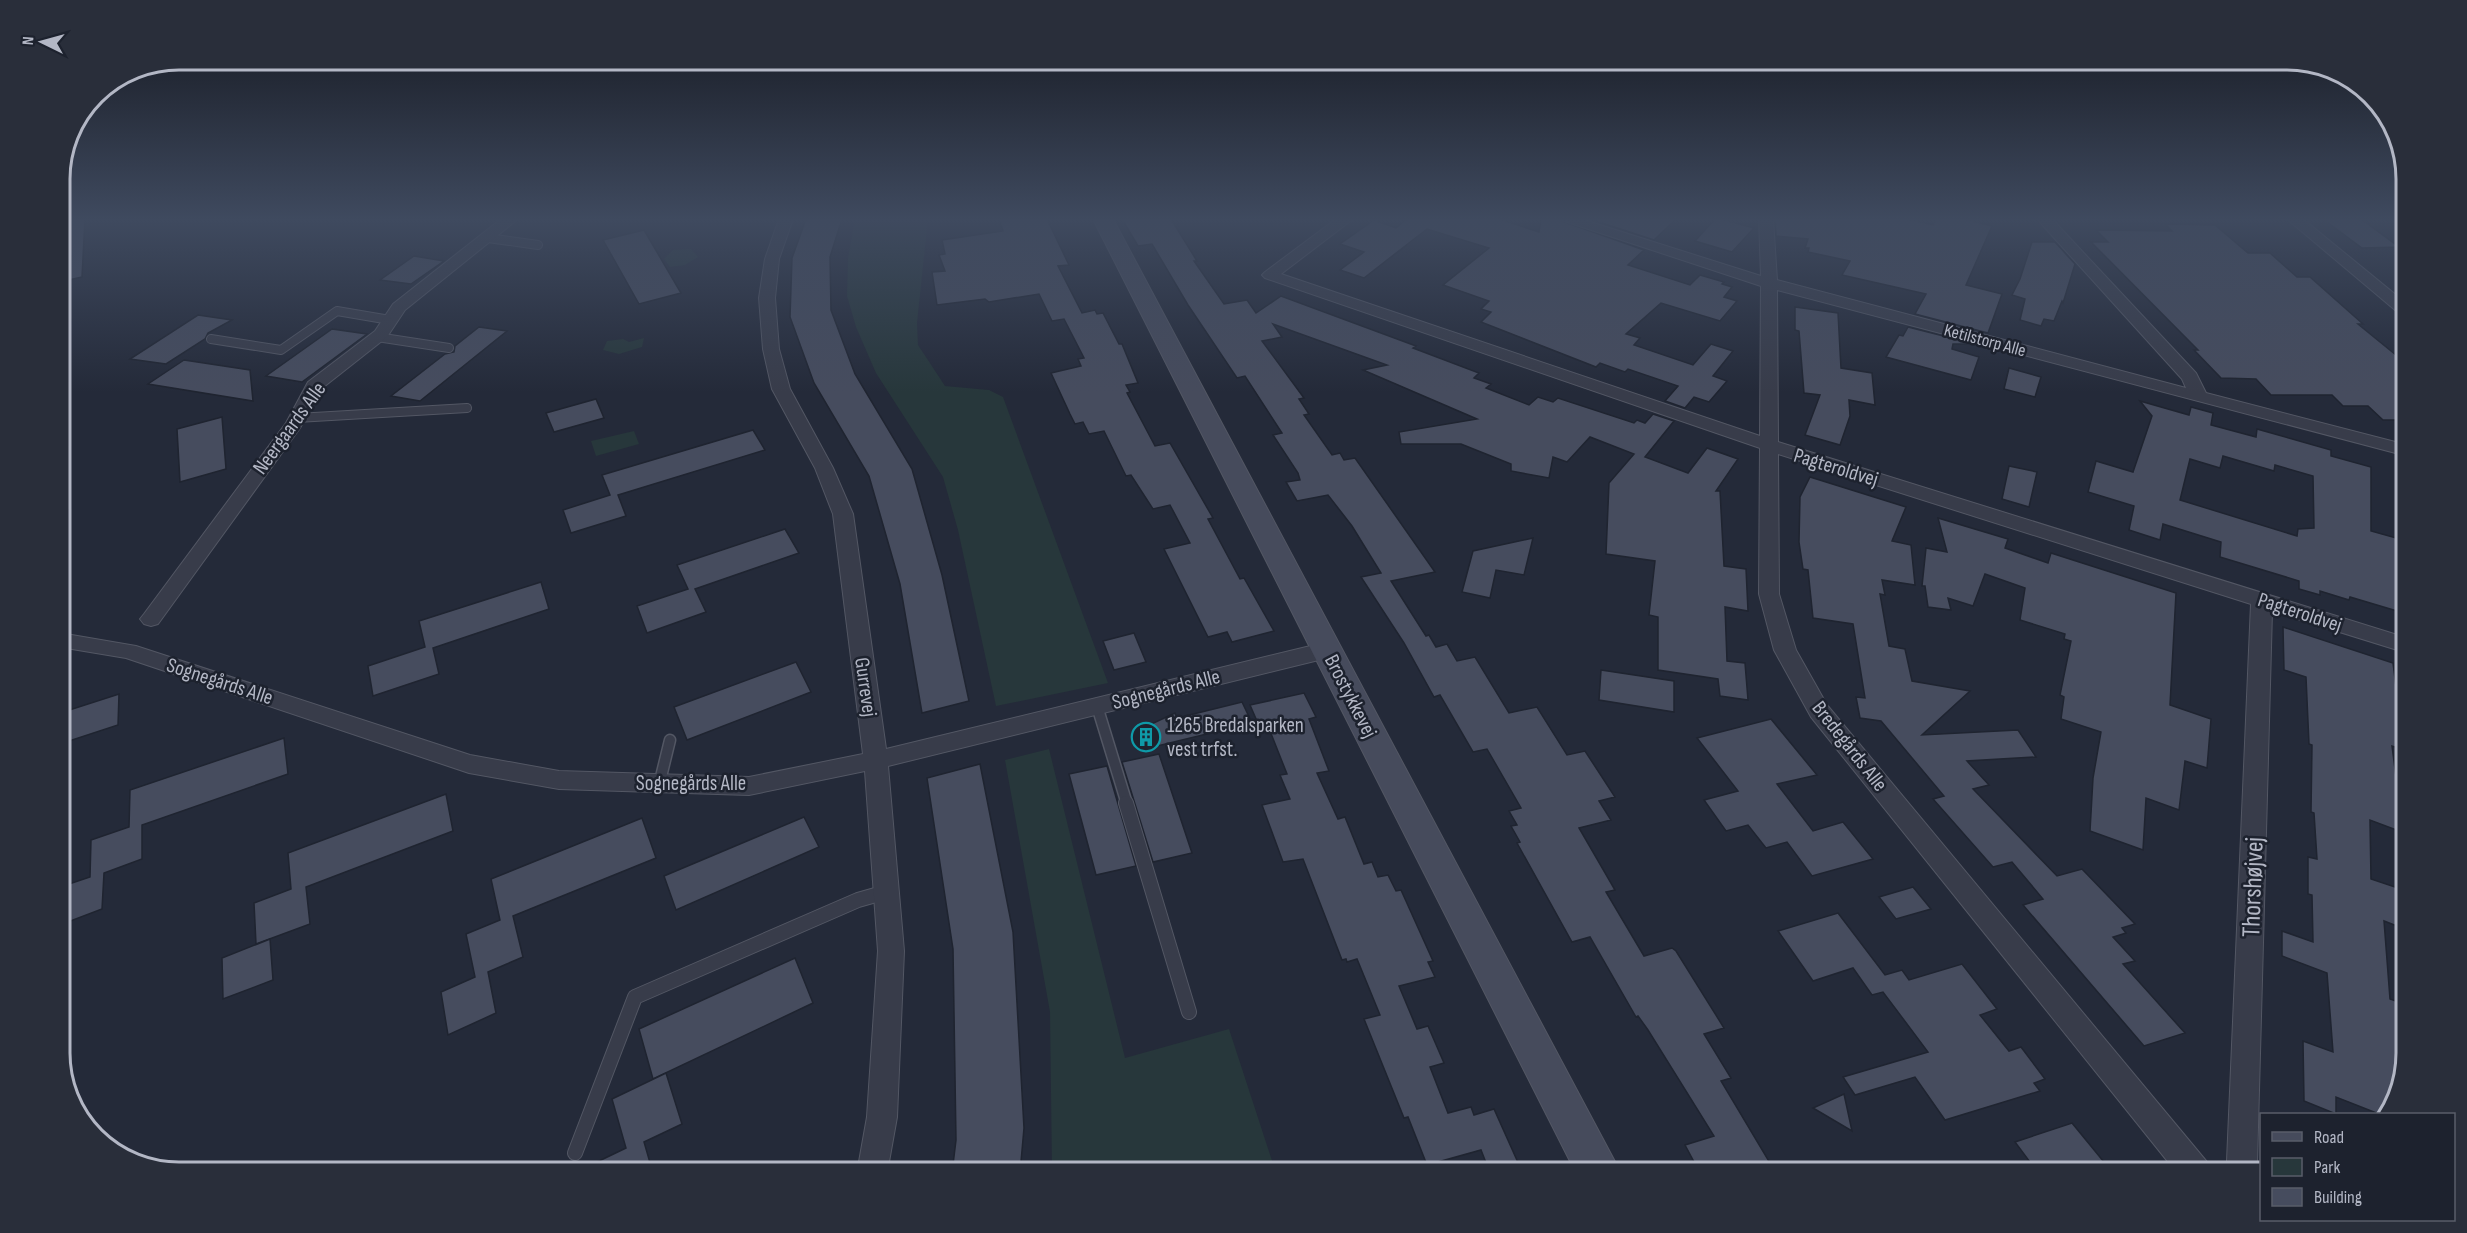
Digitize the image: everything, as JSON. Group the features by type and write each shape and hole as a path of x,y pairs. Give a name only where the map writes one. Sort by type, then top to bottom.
{"street":[{"name":"Neergaards Alle","path":"151,619 297,418 314,386 377,337 399,307 438,277"},
{"name":"Gurrevej","path":"770,277 767,298 771,349 781,389 824,468 843,514 876,760 891,951 882,1117 874,1162"},
{"name":"Brostykkevej","path":"1133,277 1593,1162"},
{"name":"Pagteroldvej","path":"1275,277 1768,445 2396,642"},
{"name":"Ketilstorp Alle","path":"1748,277 2396,448"},
{"name":"Bredegårds Alle","path":"1769,277 1769,594 1785,650 1819,711 2187,1162"},
{"path":"2097,277 2190,377 2199,396"},
{"path":"2364,277 2396,303"},
{"name":"Thorshøjvej","path":"2242,1162 2262,599"},
{"name":"Sognegårds Alle","path":"71,642 128,651 470,764 559,780 749,786 876,760 1327,650"}],"lane":[{"path":"211,339 281,350 337,311 390,320"},
{"path":"377,337 449,348"},
{"path":"297,418 467,408"},
{"path":"1097,706 1189,1012"},
{"path":"659,784 670,740"},
{"path":"575,1152 635,997 858,900 886,892"}],"green space":[{"path":"848,277 922,277 917,323 918,345 945,386 989,390 1003,397 1108,683 996,706 958,530 943,477 876,373 856,327 847,296"},
{"path":"644,338 642,347 619,354 603,350 607,341 623,339 629,342"},
{"path":"634,431 639,444 596,456 591,441"},
{"path":"1049,749 1125,1058 1229,1029 1272,1162 1052,1162 1050,1012 1005,760"}],"building":[{"path":"385,277 422,277 411,284 380,280"},
{"path":"624,277 671,277 681,293 639,304"},
{"path":"791,277 830,277 831,310 855,374 912,469 942,575 969,701 922,713 900,584 869,476 814,383 790,317"},
{"path":"933,277 1063,277 1082,313 1095,310 1097,314 1103,313 1119,344 1122,344 1138,383 1126,385 1130,392 1127,393 1155,446 1170,443 1213,518 1208,519 1240,579 1244,578 1274,631 1232,642 1227,632 1208,637 1164,549 1190,543 1170,505 1153,509 1131,475 1126,476 1104,431 1089,434 1083,422 1075,424 1051,373 1081,366 1078,359 1084,358 1064,319 1052,321 1039,294 989,302 985,299 937,305"},
{"path":"1171,277 1205,277 1224,304 1247,300 1256,313 1281,296 1416,346 1413,348 1479,373 1474,378 1491,384 1486,388 1529,405 1538,397 1553,402 1558,398 1634,423 1637,420 1645,423 1653,414 1674,421 1645,457 1688,473 1707,448 1738,459 1716,491 1720,491 1724,566 1746,569 1748,611 1725,607 1727,661 1745,663 1748,700 1720,696 1718,679 1658,670 1658,617 1649,615 1655,561 1606,554 1609,483 1634,454 1590,437 1567,462 1553,457 1549,478 1511,471 1511,464 1461,444 1401,444 1399,432 1477,419 1363,370 1387,365 1273,324 1282,337 1262,341 1304,398 1299,399 1309,414 1304,415 1332,455 1340,453 1344,460 1355,458 1435,572 1391,581 1426,636 1429,635 1436,647 1447,644 1457,661 1475,657 1509,713 1537,707 1567,755 1585,751 1615,797 1599,801 1611,820 1579,828 1615,890 1606,892 1644,956 1672,948 1676,951 1724,1028 1704,1034 1731,1078 1721,1081 1769,1162 1694,1162 1685,1145 1714,1136 1648,1030 1638,1016 1636,1017 1590,937 1572,942 1517,843 1520,842 1511,826 1517,825 1509,811 1521,808 1487,749 1473,752 1440,695 1434,697 1404,643 1361,577 1381,573 1352,526 1328,495 1297,501 1286,482 1300,480 1298,473 1273,435 1282,433 1245,376 1237,378"},
{"path":"1454,277 1664,277 1690,285 1698,277 1705,277 1724,282 1722,284 1732,287 1724,297 1737,301 1720,321 1661,303 1626,334 1640,338 1634,345 1693,365 1711,344 1733,351 1713,376 1727,381 1709,402 1694,397 1685,408 1665,401 1678,386 1628,369 1625,372 1600,363 1596,367 1481,322 1491,312 1481,309 1489,301 1443,285"},
{"path":"1849,277 1970,277 1966,285 2002,294 1988,333 1915,314 1926,294"},
{"path":"2021,277 2071,277 2063,303 2062,301 2054,321 2044,319 2041,326 2020,320 2025,299 2012,295"},
{"path":"2125,277 2310,277 2363,324 2358,324 2396,355 2396,420 2383,420 2368,406 2343,406 2332,395 2271,395 2256,379 2221,378 2194,350 2198,350"},
{"path":"1795,307 1838,313 1841,368 1872,373 1875,405 1849,400 1850,416 1840,445 1805,435 1820,395 1804,393 1799,331 1795,330"},
{"path":"198,315 232,320 208,333 205,339 166,364 130,359"},
{"path":"479,327 507,331 420,401 391,396 445,354 454,352 455,346"},
{"path":"1908,327 1975,344 1953,344 1952,349 1979,357 1971,380 1886,357 1899,335 1903,336"},
{"path":"332,329 367,334 302,382 266,376"},
{"path":"184,360 250,370 253,401 148,384"},
{"path":"2009,368 2041,377 2035,397 2004,389"},
{"path":"596,399 604,418 554,432 546,413"},
{"path":"2140,401 2189,415 2191,407 2213,413 2211,425 2256,437 2257,429 2331,450 2331,456 2371,467 2371,531 2396,538 2396,611 2350,597 2349,600 2320,591 2320,595 2299,589 2299,581 2220,557 2221,542 2163,524 2160,540 2129,530 2134,506 2088,492 2096,461 2133,472 2152,416","holes":["2223,456 2274,471 2275,465 2313,476 2314,528 2298,529 2297,536 2180,500 2190,459 2220,468"]},
{"path":"222,417 226,469 180,482 177,429"},
{"path":"753,430 765,450 618,495 626,516 571,533 563,510 610,495 602,475"},
{"path":"2009,466 2037,472 2029,507 2002,499"},
{"path":"1810,477 1906,507 1892,541 1911,545 1915,585 1882,580 1885,595 1880,594 1889,646 1905,649 1912,681 1970,691 1922,735 2018,730 2036,757 1967,761 1989,785 1973,789 2057,876 2082,869 2135,924 2122,928 2126,933 2113,937 2135,961 2123,964 2185,1033 2144,1046 2023,905 2043,899 2012,862 1993,867 1933,799 1944,796 1881,721 1860,718 1856,697 1865,698 1853,624 1813,618 1808,570 1803,569 1799,542 1800,497"},
{"path":"1938,518 2008,539 2005,548 2048,563 2051,553 2176,593 2170,705 2211,719 2207,768 2185,761 2179,810 2146,798 2143,850 2090,831 2093,778 2101,732 2061,719 2064,697 2060,695 2071,641 2064,639 2065,634 2020,620 2025,588 1985,574 1973,606 1948,598 1951,610 1928,607 1925,586 1922,586 1926,548 1947,552"},
{"path":"785,529 799,553 695,589 706,612 647,633 637,606 688,589 677,565"},
{"path":"1533,538 1524,575 1496,570 1490,598 1462,592 1473,551"},
{"path":"541,582 549,609 433,648 439,674 373,696 368,666 425,647 419,621"},
{"path":"2283,627 2393,663 2396,687 2396,747 2392,746 2396,777 2396,830 2370,820 2371,879 2396,887 2396,926 2384,921 2390,999 2396,1001 2396,1068 2391,1088 2379,1113 2336,1097 2336,1113 2304,1101 2303,1041 2333,1052 2327,973 2282,956 2282,931 2313,942 2312,895 2308,894 2308,857 2317,859 2314,813 2311,812 2312,745 2309,744 2306,677 2284,670"},
{"path":"1134,633 1146,662 1114,670 1103,641"},
{"path":"796,662 811,692 687,740 674,707"},
{"path":"1601,670 1674,681 1674,712 1599,700"},
{"path":"1304,693 1316,717 1309,719 1329,771 1317,773 1338,819 1345,817 1364,864 1372,862 1378,877 1388,875 1396,891 1401,890 1433,961 1428,962 1435,977 1399,986 1417,1029 1428,1026 1444,1063 1430,1067 1448,1113 1471,1107 1474,1115 1494,1109 1518,1162 1486,1162 1481,1150 1438,1162 1426,1162 1408,1117 1404,1118 1364,1019 1380,1015 1357,959 1347,962 1346,959 1342,960 1303,859 1283,862 1262,805 1290,799 1280,775 1287,774 1268,726 1260,728 1250,705"},
{"path":"119,694 118,725 71,740 71,709"},
{"path":"1242,702 1252,723 1145,749 1132,733 1175,713 1177,718"},
{"path":"1771,719 1817,775 1777,784 1813,831 1843,822 1873,859 1812,876 1787,842 1766,848 1748,825 1726,831 1704,800 1738,791 1697,738"},
{"path":"284,738 288,774 142,825 142,859 104,873 102,909 71,921 71,883 90,877 91,840 129,827 130,790"},
{"path":"1159,754 1192,853 1153,862 1122,762"},
{"path":"980,764 1013,932 1024,1128 1021,1162 953,1162 956,1140 953,949 927,778"},
{"path":"1107,766 1136,866 1096,875 1069,774"},
{"path":"446,794 453,831 306,887 310,924 256,944 254,903 291,889 288,853"},
{"path":"804,817 819,847 676,910 664,876"},
{"path":"642,818 656,858 513,916 523,957 488,972 496,1013 448,1035 441,992 475,977 466,934 500,920 491,879"},
{"path":"1913,887 1931,909 1896,919 1879,897"},
{"path":"1838,913 1885,975 1902,970 1909,980 1962,964 1997,1009 1980,1015 2009,1051 2021,1047 2045,1079 2034,1083 2040,1091 1945,1120 1915,1077 1855,1095 1843,1077 1928,1052 1883,992 1872,995 1853,968 1813,981 1778,931"},
{"path":"270,939 273,980 223,999 222,958"},
{"path":"795,958 813,1003 653,1079 639,1029"},
{"path":"666,1073 682,1124 644,1142 650,1162 597,1162 626,1148 612,1099"},
{"path":"1844,1094 1852,1131 1813,1108"},
{"path":"2072,1123 2104,1162 2030,1162 2015,1142"}],"place":[{"name":"1265 Bredalsparken vest trfst.","path":"1146,737"}]}
